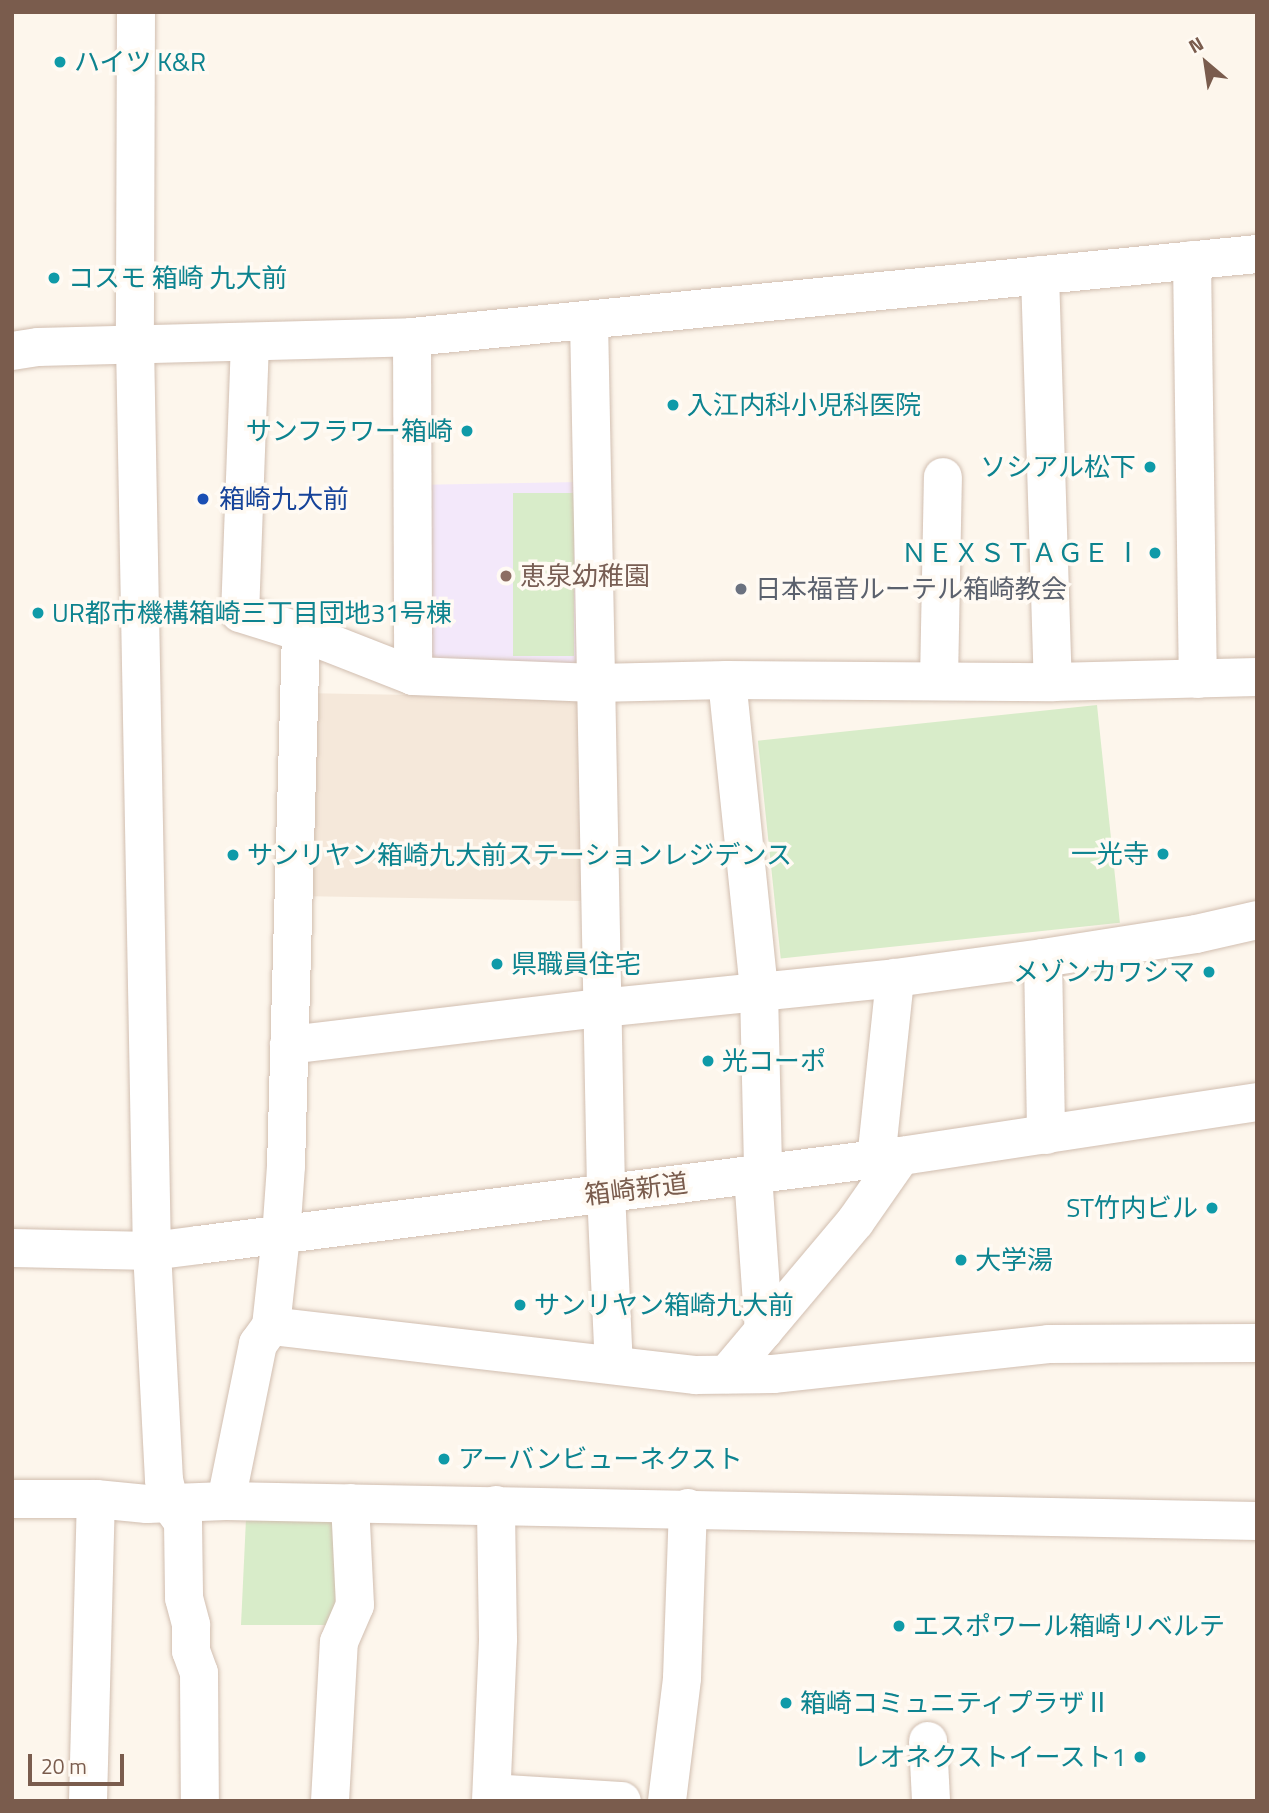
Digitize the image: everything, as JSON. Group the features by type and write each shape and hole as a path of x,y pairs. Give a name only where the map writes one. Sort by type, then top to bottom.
{"street":[{"path":"136,12 135,344 152,1251 164,1480 170,1504 183,1522 184,1598 191,1625 191,1651 199,1673 195,1790"},
{"path":"12,351 135,344 412,337 1257,254"},
{"path":"1192,260 1198,679"},
{"path":"1040,275 1053,682"},
{"path":"589,320 601,1008 614,1365"},
{"path":"412,337 414,677"},
{"path":"250,342 240,613 301,632 414,677 596,683 727,680 1053,682 1257,677"},
{"path":"939,681 943,477"},
{"path":"226,1501 257,1343 271,1326 281,1236 301,632"},
{"path":"727,680 759,991 758,1174 764,1331"},
{"path":"289,1045 601,1008 895,978 1196,934 1257,920"},
{"path":"1043,958 1046,1135"},
{"path":"727,1374 855,1222 888,1158 895,978"},
{"name":"箱崎新道","path":"12,1248 152,1251 281,1236 606,1192 888,1158 1257,1102"},
{"path":"271,1326 696,1375 773,1374 1048,1344 1257,1343"},
{"path":"12,1499 96,1499 170,1504 226,1501 688,1508 1257,1521"},
{"path":"88,1801 96,1499"},
{"path":"330,1801 339,1642 355,1605 351,1503"},
{"path":"496,1505 498,1639 491,1797 622,1801"},
{"path":"667,1801 682,1678 688,1508"},
{"path":"928,1741 931,1801"}],"shaded area":[{"name":"恵泉幼稚園","path":"581,482 584,670 428,673 425,485"},
{"path":"315,693 585,698 581,901 311,896"}],"green space":[{"path":"513,493 574,493 574,656 513,656"},
{"path":"1097,705 1120,923 781,958 758,741"},
{"path":"246,1519 343,1519 342,1560 331,1625 241,1625"}],"place":[{"name":"ハイツ K&R","path":"60,62"},
{"name":"コスモ 箱崎 九大前","path":"54,278"},
{"name":"入江内科小児科医院","path":"673,405"},
{"name":"サンフラワー箱崎","path":"467,431"},
{"name":"ソシアル松下","path":"1150,467"},
{"name":"箱崎九大前","path":"203,499"},
{"name":"ＮＥＸＳＴＡＧＥ Ⅰ","path":"1155,553"},
{"name":"恵泉幼稚園","path":"506,576"},
{"name":"日本福音ルーテル箱崎教会","path":"741,589"},
{"name":"UR都市機構箱崎三丁目団地31号棟","path":"38,613"},
{"name":"一光寺","path":"1163,854"},
{"name":"サンリヤン箱崎九大前ステーションレジデンス","path":"233,855"},
{"name":"県職員住宅","path":"497,964"},
{"name":"メゾンカワシマ","path":"1209,972"},
{"name":"光コーポ","path":"708,1061"},
{"name":"ST竹内ビル","path":"1212,1208"},
{"name":"大学湯","path":"961,1260"},
{"name":"サンリヤン箱崎九大前","path":"520,1305"},
{"name":"アーバンビューネクスト","path":"444,1459"},
{"name":"エスポワール箱崎リベルテ","path":"899,1626"},
{"name":"箱崎コミュニティプラザⅡ","path":"786,1703"},
{"name":"レオネクストイースト1","path":"1140,1757"}]}
